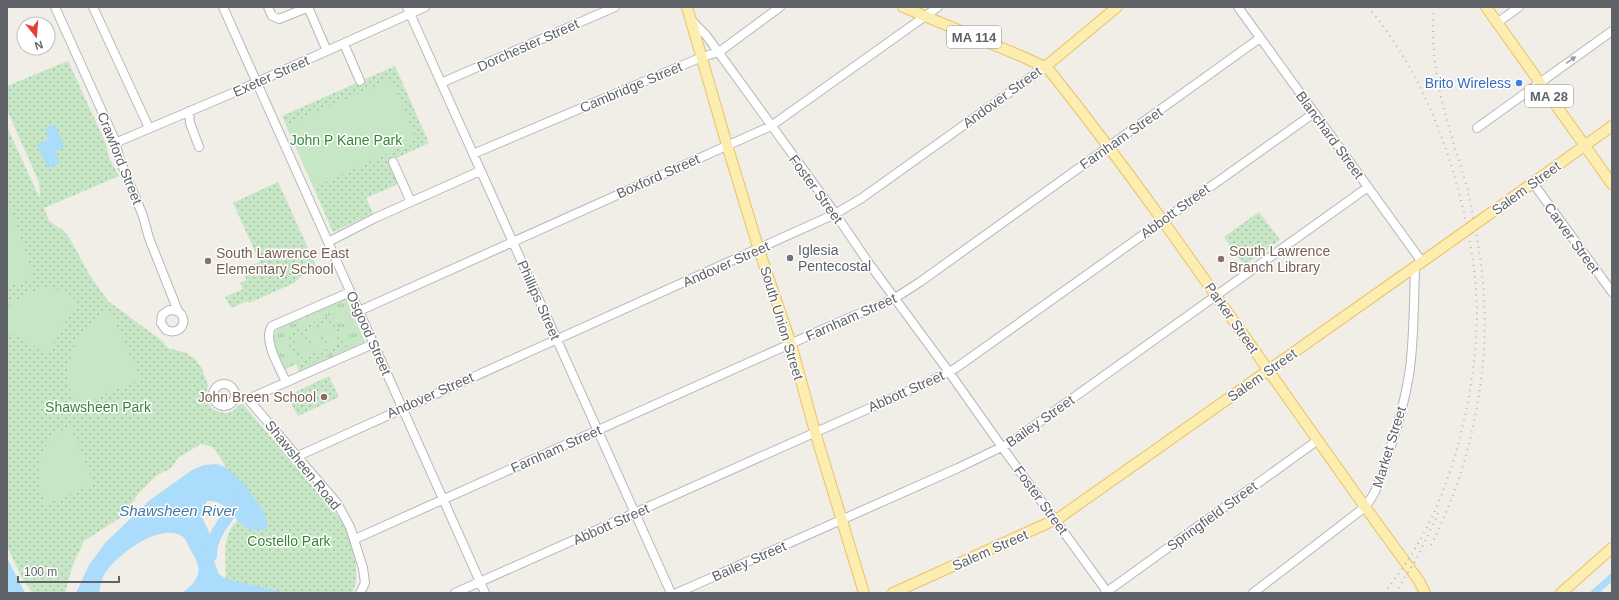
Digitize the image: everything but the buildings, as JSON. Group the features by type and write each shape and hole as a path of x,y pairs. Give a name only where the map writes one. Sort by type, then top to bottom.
{"main road":[{"name":"South Union Street","path":"687,7 759,250 791,344 815,432 864,593"},
{"name":"MA 114","path":"903,7 1045,67"},
{"name":"Andover Street","path":"1045,67 1117,7"},
{"name":"MA 28","path":"1486,7 1612,184"},
{"name":"Parker Street","path":"1045,67 1090,122 1162,220 1366,508 1419,580 1425,593"},
{"name":"Salem Street","path":"893,593 1055,520 1488,216 1612,126"},
{"path":"1561,593 1612,548"}],"street":[{"name":"Crawford Street","path":"55,7 115,143 120,160 143,216 149,238 178,311"},
{"path":"93,7 149,128"},
{"name":"Osgood Street","path":"223,7 485,593"},
{"path":"268,7 272,16 279,19 309,7 328,51"},
{"name":"Exeter Street","path":"115,143 257,83 344,44 409,10 425,7"},
{"name":"Dorchester Street","path":"441,83 615,7"},
{"name":"Cambridge Street","path":"473,154 702,57 718,52 780,7"},
{"name":"Boxford Street","path":"359,311 771,126 938,7"},
{"name":"Blanchard Street","path":"1238,7 1421,263"},
{"path":"1497,23 1519,7"},
{"name":"Phillips Street","path":"409,10 671,593"},
{"name":"Foster Street","path":"691,20 706,35 1107,593"},
{"path":"1477,128 1612,31"},
{"name":"Farnham Street","path":"355,539 895,298 1260,38"},
{"path":"344,44 360,81"},
{"name":"Andover Street","path":"298,456 556,339 759,250 835,214 862,198 1045,67"},
{"path":"189,111 190,123 199,147"},
{"name":"Abbott Street","path":"455,593 949,372 1314,113"},
{"path":"393,162 410,202"},
{"path":"328,242 480,170"},
{"name":"Carver Street","path":"1533,183 1612,292"},
{"name":"Bailey Street","path":"677,593 1010,443 1368,187"},
{"name":"Market Street","path":"1253,593 1366,508 1373,498 1381,478 1401,413 1411,361 1414,318 1421,263"},
{"path":"286,382 270,345 268,335 272,326 350,292"},
{"path":"236,396 248,399 373,344"},
{"name":"Shawsheen Road","path":"248,399 298,456 336,503 350,527 355,539 365,576 365,583 360,593"},
{"name":"Springfield Street","path":"1107,593 1318,440"}],"green space":[{"name":"Shawsheen Park","path":"68,61 105,142 110,160 119,176 44,208 49,221 64,231 70,239 89,274 108,301 162,341 168,348 186,353 195,359 201,367 208,385 206,395 210,406 214,410 227,413 233,411 242,403 342,521 352,547 356,567 355,585 352,593 221,593 224,586 226,572 225,550 228,535 235,523 245,513 241,490 213,447 201,444 179,457 170,469 157,475 139,493 123,516 84,541 73,564 65,593 33,593 24,582 7,546 7,127 40,199 39,182 7,110 7,86"},
{"name":"John P Kane Park","path":"395,66 429,143 388,162 398,184 366,198 373,213 333,232 282,116"},
{"path":"389,80 393,83 415,137 414,141 314,187 286,125"},
{"path":"278,182 319,272 303,275 294,283 249,303 247,301 231,308 225,297 243,289 240,283 247,280 244,275 250,272 248,267 260,262 233,203"},
{"path":"7,199 34,279 7,287"},
{"path":"1259,212 1280,240 1244,266 1224,237"},
{"path":"40,288 65,291 78,301 47,354 7,330 7,310 14,301"},
{"path":"345,297 365,342 300,373 296,364 284,370 276,352 273,338 278,328"},
{"path":"110,311 141,379 75,407 69,377 69,367 74,347 88,327"},
{"path":"332,314 347,347 301,368 286,335"},
{"path":"325,322 326,324 330,322 340,344 329,348 319,327 319,324"},
{"path":"317,328 326,350 317,354 307,332"},
{"path":"304,334 313,356 303,360 293,339"},
{"path":"329,376 339,397 298,416 287,396"},
{"path":"70,426 94,483 46,505 39,481 40,459 50,440 59,432"}],"water":[{"path":"55,124 64,147 55,152 60,163 48,168 37,144 49,139 45,129"},
{"name":"Shawsheen River","path":"217,464 225,467 244,484 264,511 268,528 257,530 248,528 241,524 224,506 217,502 207,501 201,515 215,545 213,559 219,574 226,579 285,593 182,593 192,585 197,578 199,570 196,559 185,539 180,535 171,533 160,534 149,538 127,551 117,559 104,575 101,581 99,593 76,593 89,565 105,543 150,500 192,470 204,465"},
{"path":"7,558 25,593 7,593"}],"waterway":[{"name":"Shawsheen River","path":"211,556 211,549 215,537 234,508 232,497"},
{"path":"1594,593 1612,577"}],"railway":[{"path":"1368,7 1386,30 1417,80 1440,133 1450,161 1465,218 1474,266 1477,303 1473,369 1464,421 1455,456 1440,498 1426,528 1399,573 1384,593"},
{"path":"1434,7 1433,32 1437,80 1448,124 1469,194"},
{"path":"1431,545 1456,487 1466,456 1474,424 1483,360 1485,327 1482,269 1467,189"},
{"path":"1395,593 1416,560 1439,512"}],"place":[{"name":"Brito Wireless","path":"1519,83"},
{"name":"Iglesia Pentecostal","path":"790,258"},
{"name":"South Lawrence Branch Library","path":"1221,259"},
{"name":"South Lawrence East Elementary School","path":"208,261"},
{"name":"John Breen School","path":"324,397"}],"park label":[{"name":"Costello Park","path":"289,541"}]}
